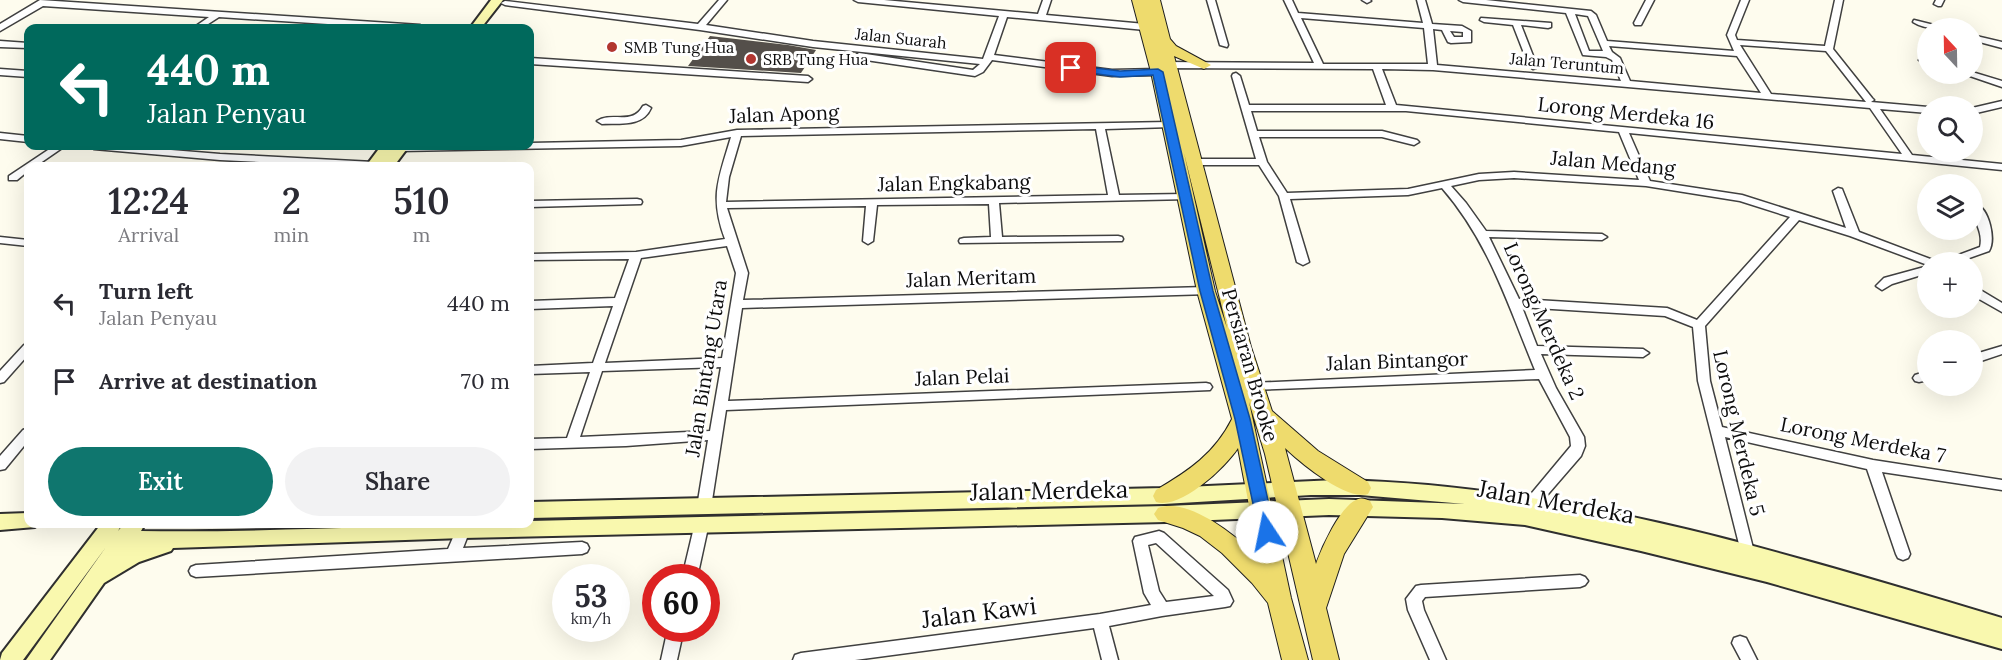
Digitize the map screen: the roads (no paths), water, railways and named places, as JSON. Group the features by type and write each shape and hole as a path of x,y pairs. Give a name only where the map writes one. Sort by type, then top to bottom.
{"main road":[{"name":"Persiaran Brooke","path":"1139,0 1145,27 1164,70 1196,162 1253,387 1253,416 1261,500 1279,598 1295,660"},
{"name":"Persiaran Brooke","path":"1153,0 1165,42 1164,70 1169,125 1206,291 1287,499 1326,660"},
{"path":"479,24 503,1"},
{"path":"489,24 503,1"},
{"path":"1165,42 1171,48 1204,65"},
{"path":"1164,70 1180,73 1204,65"},
{"path":"382,162 393,150"},
{"path":"1279,598 1260,574 1213,533 1165,505 1227,450 1253,416 1337,477 1361,498 1327,560 1313,611"},
{"name":"Jalan Merdeka","path":"1361,498 1534,519 1767,573 2002,640"},
{"name":"Jalan Merdeka","path":"534,526 703,515 1165,505 1287,499 1361,498 1531,504 1747,552 2002,627"},
{"name":"Jalan Merdeka","path":"534,510 703,515"},
{"path":"0,522 24,521"},
{"name":"Jalan Merdeka","path":"112,530 185,540 495,528"},
{"path":"37,660 84,594 112,530"},
{"path":"10,660 112,530"},
{"path":"84,594 115,566 131,556 185,540"}],"street":[{"path":"700,27 723,0"},
{"path":"858,0 929,3 1004,14 1145,27"},
{"path":"1041,18 1047,0"},
{"path":"1211,0 1224,45"},
{"path":"1288,0 1319,65"},
{"path":"1421,0 1428,26 1433,67"},
{"path":"1463,0 1569,10 1592,15 1608,54"},
{"path":"1638,23 1650,0"},
{"path":"1745,0 1731,35 1740,54 1768,96"},
{"path":"1829,49 1839,0"},
{"path":"0,28 43,1 216,16 352,24"},
{"name":"Jalan Suarah","path":"503,1 813,44 838,53 969,73 980,71 987,60"},
{"path":"1569,10 1586,53 1608,54 1616,58 1626,83"},
{"path":"1004,14 987,60 1112,73 1164,70"},
{"path":"1295,15 1445,28"},
{"path":"203,24 216,16"},
{"path":"1484,20 1548,25"},
{"path":"1516,23 1533,66"},
{"path":"1983,40 2002,45"},
{"path":"1735,42 1829,49 1908,156"},
{"path":"1604,43 1740,54"},
{"path":"0,44 24,46"},
{"path":"534,61 808,80"},
{"name":"Jalan Teruntum","path":"1204,65 1433,67 1871,103 1917,109"},
{"path":"1376,66 1392,108"},
{"path":"0,72 24,74"},
{"path":"1236,76 1262,162 1284,196 1303,262"},
{"path":"1983,78 2002,84"},
{"path":"1983,108 2002,104"},
{"path":"602,121 609,132 641,117 645,108"},
{"name":"Lorong Merdeka 16","path":"1246,108 1392,108 1908,156 2002,167"},
{"name":"Jalan Apong","path":"534,137 609,132 681,142 737,133 1169,125"},
{"path":"1100,126 1114,198"},
{"path":"1623,130 1646,183"},
{"name":"Jalan Bintang Utara","path":"692,564 703,515 742,273 738,256 730,242 721,193 737,133"},
{"path":"1252,134 1382,134 1414,142"},
{"path":"0,136 24,139"},
{"path":"36,162 54,150"},
{"path":"140,150 308,162"},
{"path":"1196,162 1262,162"},
{"path":"13,178 24,170"},
{"name":"Jalan Medang","path":"1284,196 1408,192 1479,177 1514,175 1646,183 1742,198 1854,234 1917,258"},
{"name":"Lorong Merdeka 2","path":"1445,185 1463,203 1484,234 1543,374 1576,437 1578,446 1576,452 1531,504"},
{"path":"1838,191 1854,234"},
{"name":"Jalan Engkabang","path":"722,205 1186,197"},
{"path":"994,200 997,241"},
{"path":"534,204 637,201"},
{"path":"868,241 872,202"},
{"path":"1515,303 1667,312 1699,325 1797,216"},
{"path":"1976,252 1985,249 1988,243 1988,233 1983,222"},
{"path":"1484,234 1602,237"},
{"path":"964,241 1118,239"},
{"path":"0,240 24,243"},
{"path":"534,257 636,255 730,242"},
{"path":"572,442 636,255"},
{"path":"1882,286 1888,281 1917,272"},
{"name":"Jalan Meritam","path":"737,304 1206,291"},
{"path":"1983,296 2002,308"},
{"path":"534,305 619,302"},
{"name":"Lorong Merdeka 5","path":"1699,325 1698,344 1704,381 1747,552"},
{"path":"1533,350 1642,353"},
{"path":"1983,356 2002,350"},
{"path":"0,378 24,352"},
{"path":"534,370 728,362"},
{"name":"Jalan Bintangor","path":"1253,387 1543,374"},
{"name":"Jalan Pelai","path":"720,406 1206,387"},
{"name":"Lorong Merdeka 7","path":"1718,431 1873,465 2002,485"},
{"path":"534,444 716,435"},
{"path":"0,465 24,438"},
{"path":"1873,465 1903,554"},
{"path":"453,555 463,530"},
{"name":"Jalan Kawi","path":"801,660 1100,621 1162,609 1225,601 1223,595 1159,537 1140,541 1152,593 1162,609"},
{"path":"196,571 582,548"},
{"path":"1438,660 1416,610 1415,594 1432,589 1580,581"},
{"path":"1100,621 1110,660"},
{"path":"669,660 673,642"},
{"path":"1740,643 1749,660"}],"place":[{"name":"SMB Tung Hua","path":"612,47"},
{"name":"SRB Tung Hua","path":"751,59"}]}
